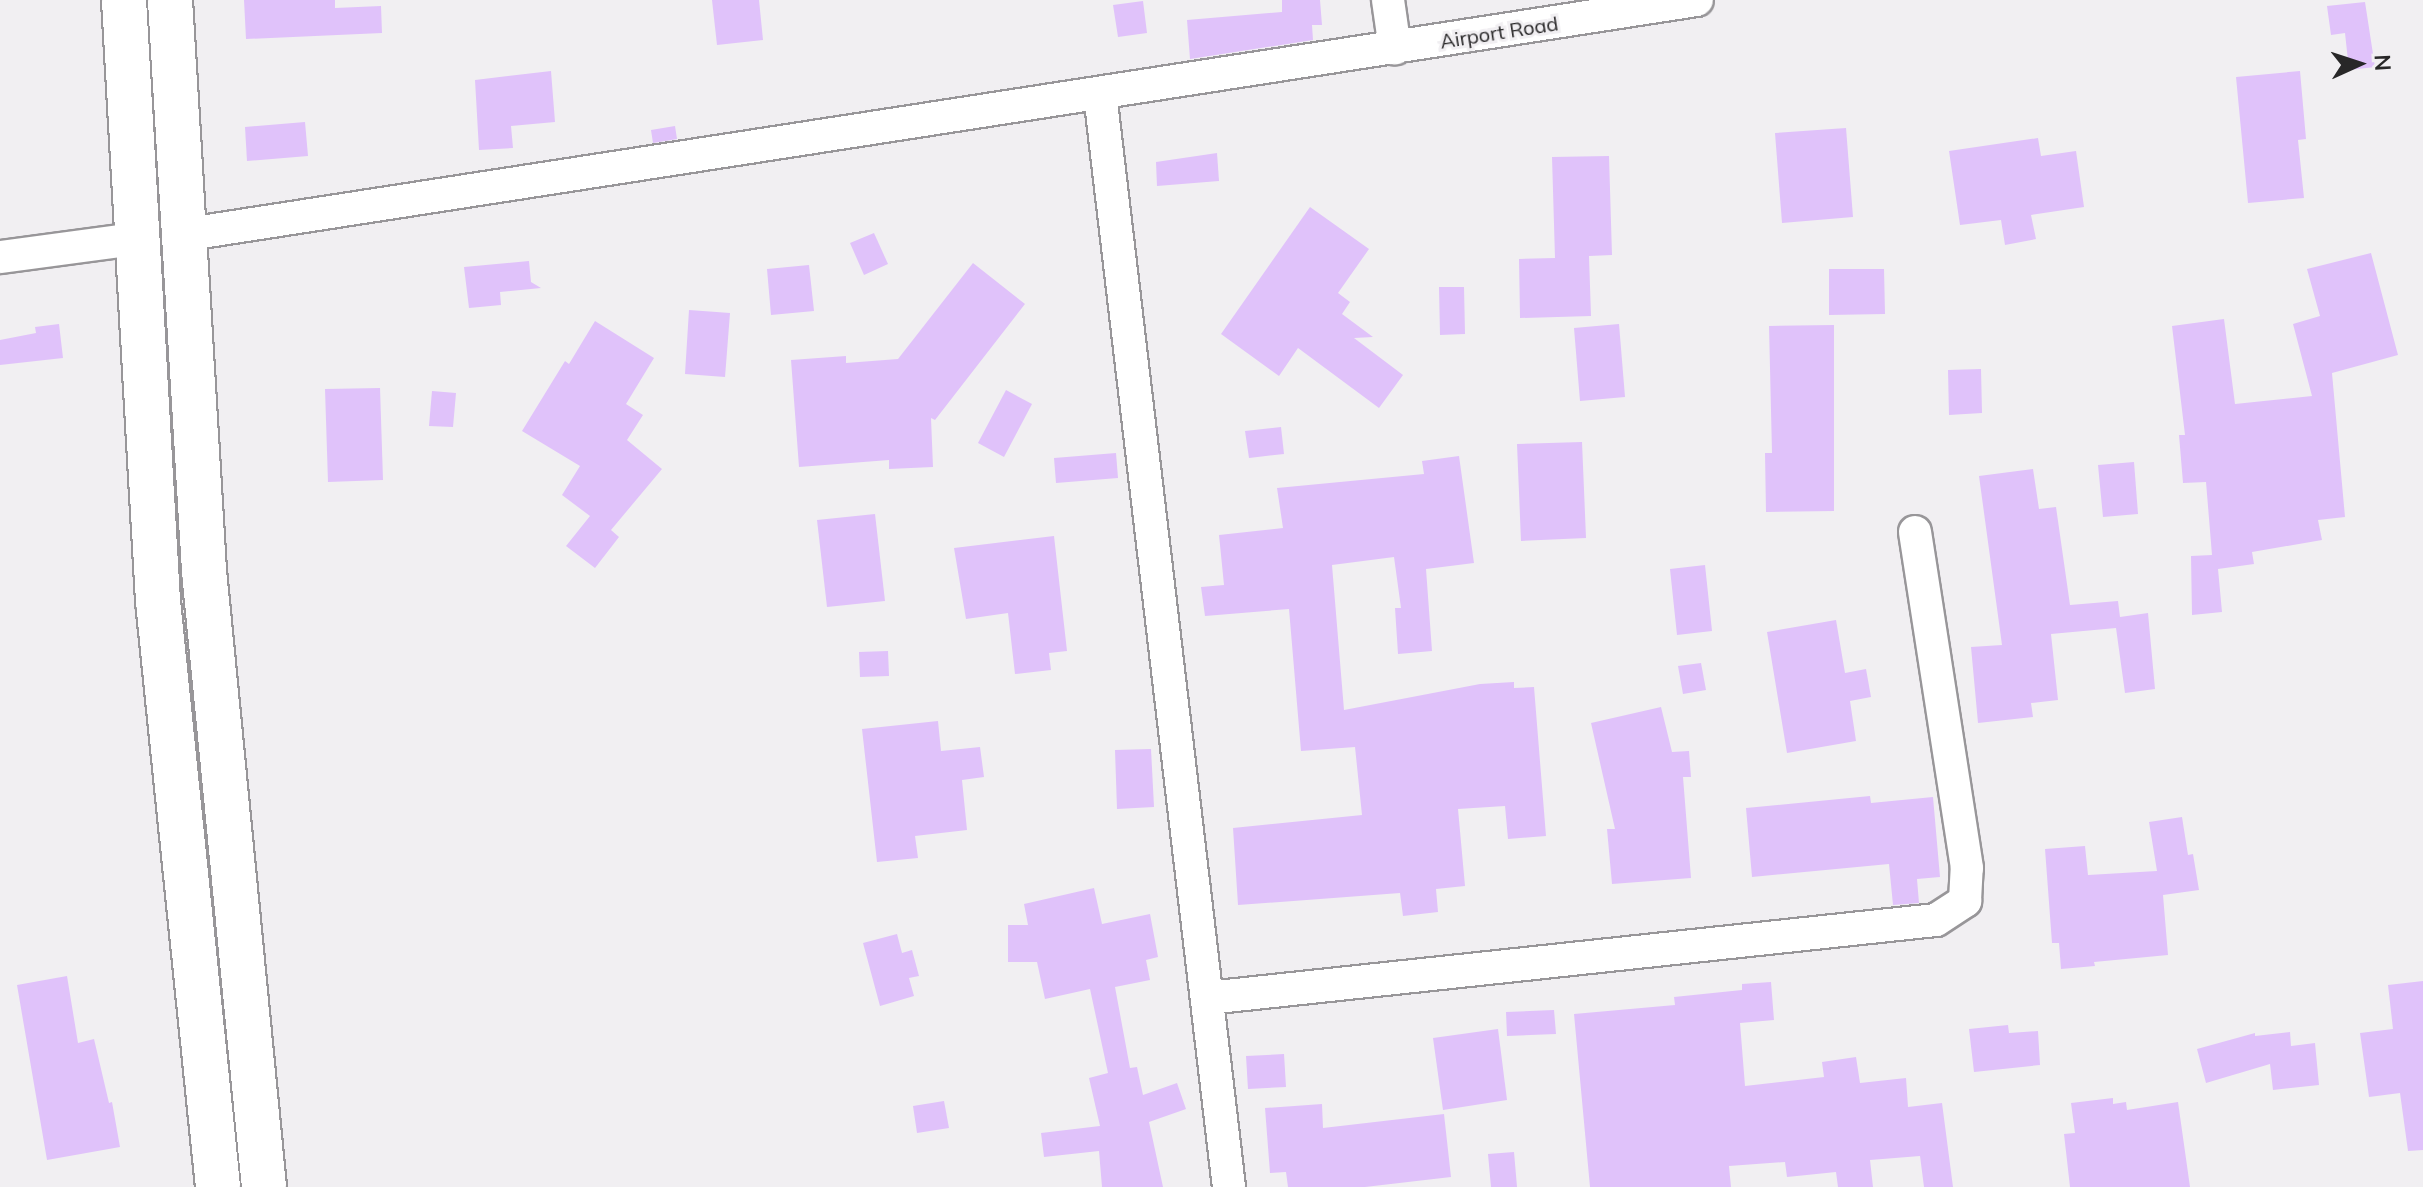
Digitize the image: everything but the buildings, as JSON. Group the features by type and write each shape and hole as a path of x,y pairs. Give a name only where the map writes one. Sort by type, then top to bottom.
{"street":[{"path":"124,0 135,239 158,601 218,1187"},
{"path":"170,0 204,571 264,1187"},
{"path":"1388,0 1395,49"},
{"name":"Airport Road","path":"182,235 1697,0"},
{"path":"1100,94 1229,1187"},
{"path":"0,257 135,239"},
{"path":"1208,998 1936,920 1956,908 1965,901 1967,868 1915,532"}]}
